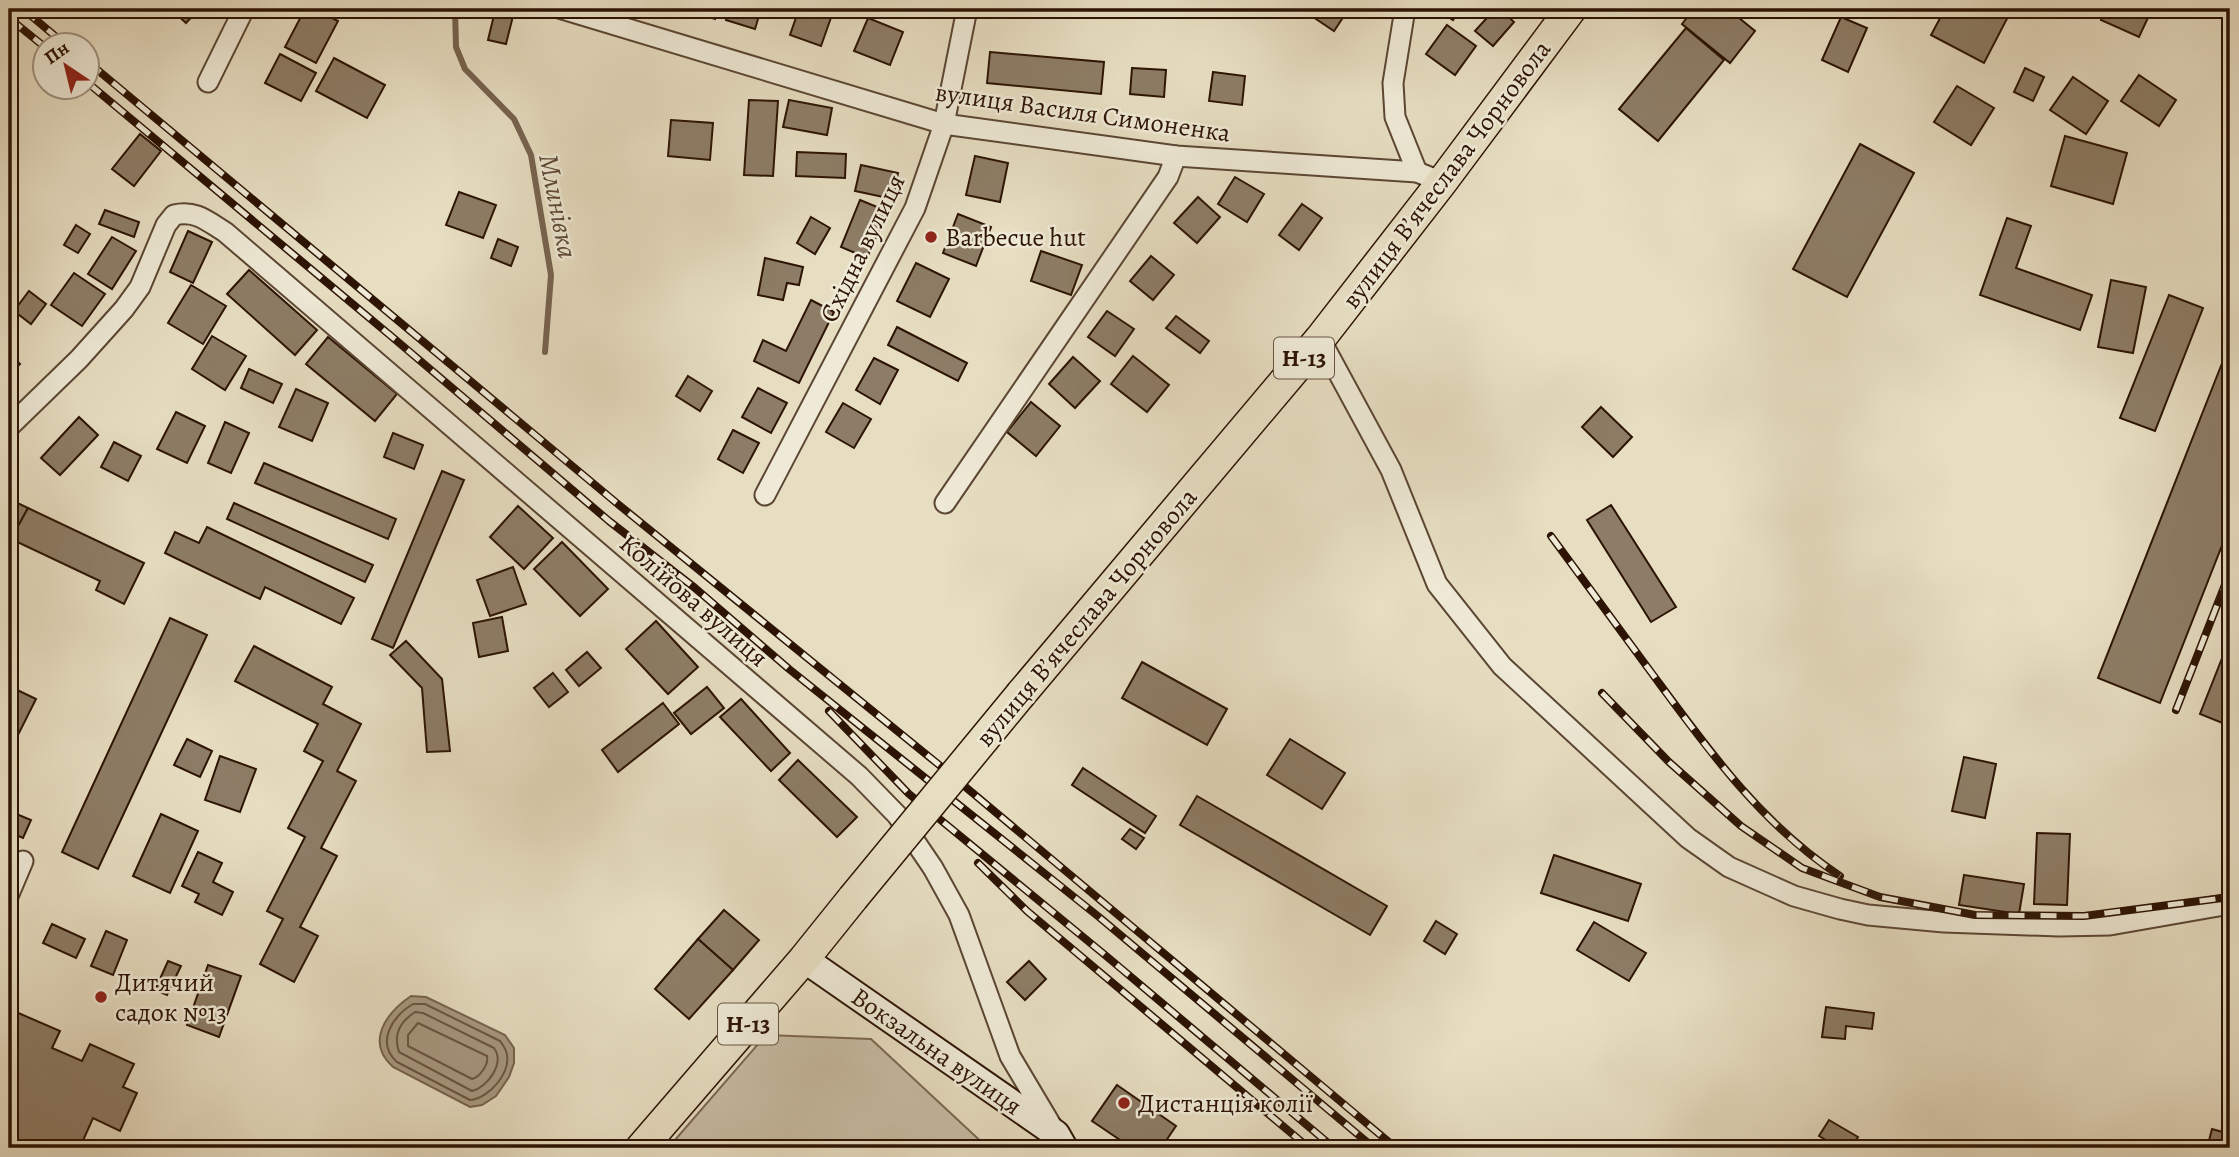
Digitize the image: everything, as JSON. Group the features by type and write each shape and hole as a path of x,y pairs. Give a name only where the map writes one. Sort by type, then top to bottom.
{"main road":[{"name":"вулиця Вʼячеслава Чорновола","path":"804,958 1021,694 1320,339 1430,177 1571,9"},
{"name":"Вокзальна вулиця","path":"804,958 1060,1141"},
{"name":"Н-13","path":"641,1148 804,958"}],"street":[{"path":"208,82 244,9"},
{"name":"вулиця Василя Симоненка","path":"562,9 944,124 1176,156 1430,177"},
{"name":"Східна вулиця","path":"765,495 915,208 944,124 967,9"},
{"path":"1405,9 1392,83 1395,117 1430,177"},
{"path":"945,503 1168,177 1176,156"},
{"name":"Колійова вулиця","path":"9,427 79,359 124,309 140,287 166,225 174,215 187,212 225,232 859,776 897,815 933,868 959,915 1010,1056 1060,1141"},
{"path":"1320,339 1391,470 1437,584 1502,666 1688,838 1729,867 1794,896 1840,909 1868,915 1944,922 2110,925 2230,904"},
{"path":"9,894 23,861"}],"shaded area":[{"path":"766,1035 871,1039 988,1148 668,1148"}],"water":[{"path":"411,996 426,997 505,1035 514,1048 514,1063 509,1077 496,1096 482,1105 470,1107 393,1067 380,1048 382,1028 394,1011"}],"building":[{"path":"171,9 199,9 186,23"},
{"path":"305,9 314,9 338,21 316,63 285,47"},
{"path":"685,9 718,9 715,19"},
{"path":"729,9 761,9 755,29 726,20"},
{"path":"799,9 823,9 833,12 821,46 790,35"},
{"path":"1309,9 1348,10 1334,31 1307,13"},
{"path":"1436,9 1460,9 1453,20"},
{"path":"1495,9 1500,9 1514,22 1493,46 1475,31"},
{"path":"1694,9 1728,9 1755,31 1730,63 1682,24"},
{"path":"1945,9 2012,9 1984,63 1931,35"},
{"path":"2106,9 2152,9 2139,37 2101,20"},
{"path":"495,11 513,16 506,44 488,40"},
{"path":"1841,17 1867,28 1848,72 1822,60"},
{"path":"868,18 903,32 890,65 854,51"},
{"path":"1447,25 1476,46 1455,75 1426,54"},
{"path":"1686,28 1724,60 1658,141 1619,109"},
{"path":"990,52 1104,62 1101,94 987,83"},
{"path":"280,54 316,73 301,101 265,83"},
{"path":"334,58 385,85 367,118 316,91"},
{"path":"1132,68 1166,70 1164,97 1130,94"},
{"path":"2025,68 2044,77 2033,101 2014,92"},
{"path":"1213,72 1245,76 1242,105 1209,101"},
{"path":"2139,75 2176,100 2159,126 2121,101"},
{"path":"2073,77 2108,101 2086,134 2050,110"},
{"path":"1957,86 1994,108 1971,145 1934,122"},
{"path":"749,100 778,101 773,176 744,175"},
{"path":"789,100 832,108 827,135 783,127"},
{"path":"671,120 713,123 710,160 668,156"},
{"path":"140,134 161,151 134,186 112,169"},
{"path":"2065,136 2127,153 2113,204 2051,186"},
{"path":"1860,144 1914,173 1847,297 1793,269"},
{"path":"797,152 846,154 845,178 796,176"},
{"path":"975,156 1008,163 1000,202 966,195"},
{"path":"861,165 898,173 893,199 855,191"},
{"path":"1235,177 1264,194 1247,222 1218,204"},
{"path":"459,192 496,205 483,238 446,225"},
{"path":"1198,197 1220,217 1197,243 1174,223"},
{"path":"860,200 887,211 867,258 841,247"},
{"path":"1302,204 1322,218 1299,250 1279,235"},
{"path":"105,210 139,222 134,237 99,224"},
{"path":"958,214 991,227 976,266 943,253"},
{"path":"811,217 830,228 815,254 797,243"},
{"path":"2007,218 2031,226 2016,268 2092,295 2080,330 1980,295"},
{"path":"76,225 90,234 78,253 64,245"},
{"path":"188,231 212,242 193,283 170,272"},
{"path":"112,237 136,251 112,289 88,274"},
{"path":"498,239 518,247 511,266 491,258"},
{"path":"1041,251 1082,265 1071,295 1031,281"},
{"path":"1151,256 1174,275 1153,300 1130,281"},
{"path":"765,258 803,267 799,285 787,283 783,300 758,295"},
{"path":"916,263 949,279 930,317 897,301"},
{"path":"249,270 317,330 295,355 227,294"},
{"path":"74,273 105,294 82,326 51,305"},
{"path":"2111,280 2146,287 2133,353 2098,347"},
{"path":"191,285 226,306 203,344 168,323"},
{"path":"29,291 46,304 31,324 14,311"},
{"path":"2169,295 2203,308 2155,431 2120,418"},
{"path":"811,300 834,312 799,383 754,361 763,340 786,351"},
{"path":"1107,311 1134,329 1115,356 1088,337"},
{"path":"1176,316 1209,341 1200,353 1166,328"},
{"path":"897,327 967,363 958,381 888,345"},
{"path":"212,336 246,356 225,390 192,369"},
{"path":"328,337 397,394 375,421 306,364"},
{"path":"2230,343 2230,525 2160,703 2098,678"},
{"path":"9,352 20,364 9,375"},
{"path":"1133,356 1169,385 1147,412 1111,384"},
{"path":"1073,357 1100,381 1075,408 1049,384"},
{"path":"874,358 898,370 880,404 856,390"},
{"path":"249,369 282,384 273,403 241,388"},
{"path":"688,376 712,391 700,411 676,396"},
{"path":"758,388 787,403 771,433 742,417"},
{"path":"296,389 328,403 312,441 279,427"},
{"path":"1031,402 1060,426 1036,456 1007,432"},
{"path":"843,403 871,419 854,448 826,432"},
{"path":"1601,407 1632,437 1613,457 1582,427"},
{"path":"176,412 205,426 187,463 157,449"},
{"path":"79,417 98,435 60,475 41,458"},
{"path":"225,422 249,433 231,473 208,463"},
{"path":"733,430 759,443 743,473 718,459"},
{"path":"393,433 423,445 414,469 384,457"},
{"path":"114,442 141,456 128,481 101,467"},
{"path":"264,463 396,519 388,539 255,483"},
{"path":"442,471 464,480 393,648 372,639"},
{"path":"9,499 28,508 11,539 9,539"},
{"path":"234,503 373,565 365,582 227,519"},
{"path":"1611,505 1676,607 1651,622 1587,520"},
{"path":"518,506 553,538 524,569 490,537"},
{"path":"28,508 144,563 124,604 96,590 100,581 11,539"},
{"path":"207,527 354,598 341,624 265,587 260,599 165,553 175,532 199,543"},
{"path":"562,542 608,589 580,616 534,569"},
{"path":"513,567 526,604 490,616 477,580"},
{"path":"502,617 508,651 479,657 473,623"},
{"path":"170,618 207,635 98,869 62,852"},
{"path":"656,621 698,667 668,694 626,649"},
{"path":"2230,638 2230,726 2200,714"},
{"path":"406,641 442,679 450,751 427,752 422,688 390,655"},
{"path":"254,646 332,687 323,704 361,724 337,771 356,781 321,848 337,856 300,927 318,936 294,982 260,964 283,919 267,911 305,837 288,828 323,761 304,751 318,724 235,681"},
{"path":"587,652 601,668 579,686 566,670"},
{"path":"1142,662 1227,709 1207,745 1122,698"},
{"path":"553,673 568,692 549,707 534,688"},
{"path":"9,686 36,699 17,737 9,733"},
{"path":"707,687 724,708 691,734 674,713"},
{"path":"741,699 790,753 771,771 720,717"},
{"path":"663,703 679,724 618,772 602,750"},
{"path":"187,739 212,751 200,777 174,765"},
{"path":"1290,739 1345,773 1322,809 1267,775"},
{"path":"220,756 256,769 240,812 205,800"},
{"path":"1964,757 1996,764 1985,818 1952,811"},
{"path":"798,760 857,817 837,837 779,780"},
{"path":"1083,768 1156,816 1145,833 1072,785"},
{"path":"1197,796 1387,906 1370,935 1180,825"},
{"path":"14,813 31,820 23,838 9,832"},
{"path":"161,814 198,831 170,893 133,876"},
{"path":"1130,829 1144,838 1136,849 1122,839"},
{"path":"2037,833 2070,834 2067,905 2034,904"},
{"path":"198,852 222,863 213,882 233,892 222,915 195,902 199,894 182,886"},
{"path":"1554,855 1641,884 1628,921 1541,893"},
{"path":"1964,875 2024,884 2019,914 1959,905"},
{"path":"724,910 759,940 733,970 698,939"},
{"path":"1436,921 1457,934 1445,954 1424,941"},
{"path":"1594,922 1646,953 1629,981 1577,950"},
{"path":"52,924 85,939 76,958 43,943"},
{"path":"106,931 127,940 113,975 91,966"},
{"path":"698,939 733,970 689,1019 655,989"},
{"path":"168,961 181,966 167,995 155,990"},
{"path":"1029,961 1046,979 1025,1000 1007,982"},
{"path":"208,965 241,976 219,1037 187,1025"},
{"path":"1826,1007 1874,1013 1872,1029 1846,1026 1845,1039 1822,1037"},
{"path":"16,1012 60,1031 52,1048 82,1061 90,1044 134,1064 123,1087 137,1093 120,1131 93,1118 81,1145 89,1148 9,1148 9,1027"},
{"name":"Дистанція колії","path":"1117,1085 1176,1126 1161,1148 1132,1148 1092,1121"},
{"path":"1829,1120 1858,1137 1851,1148 1840,1148 1819,1136"},
{"path":"2212,1129 2230,1134 2230,1148 2207,1148"}],"waterway":[{"name":"Млинівка","path":"455,9 456,47 465,69 514,119 531,155 551,275 545,352"}],"railway":[{"path":"23,9 50,32"},
{"path":"9,18 32,37"},
{"path":"102,74 619,505 938,764 1396,1148"},
{"path":"102,95 609,521 1099,917 1374,1148"},
{"path":"1551,536 1679,710 1741,788 1787,835 1840,876"},
{"path":"2176,710 2230,572"},
{"path":"1602,693 1669,762 1741,826 1802,868 1880,897 1975,915 2084,916 2230,897"},
{"path":"829,711 909,794 1334,1148"},
{"path":"978,863 1027,911 1309,1148"}],"place":[{"name":"Barbecue hut","path":"931,237"},
{"name":"Дитячий садок №13","path":"101,997"},
{"name":"Дистанція колії","path":"1124,1103"}]}
